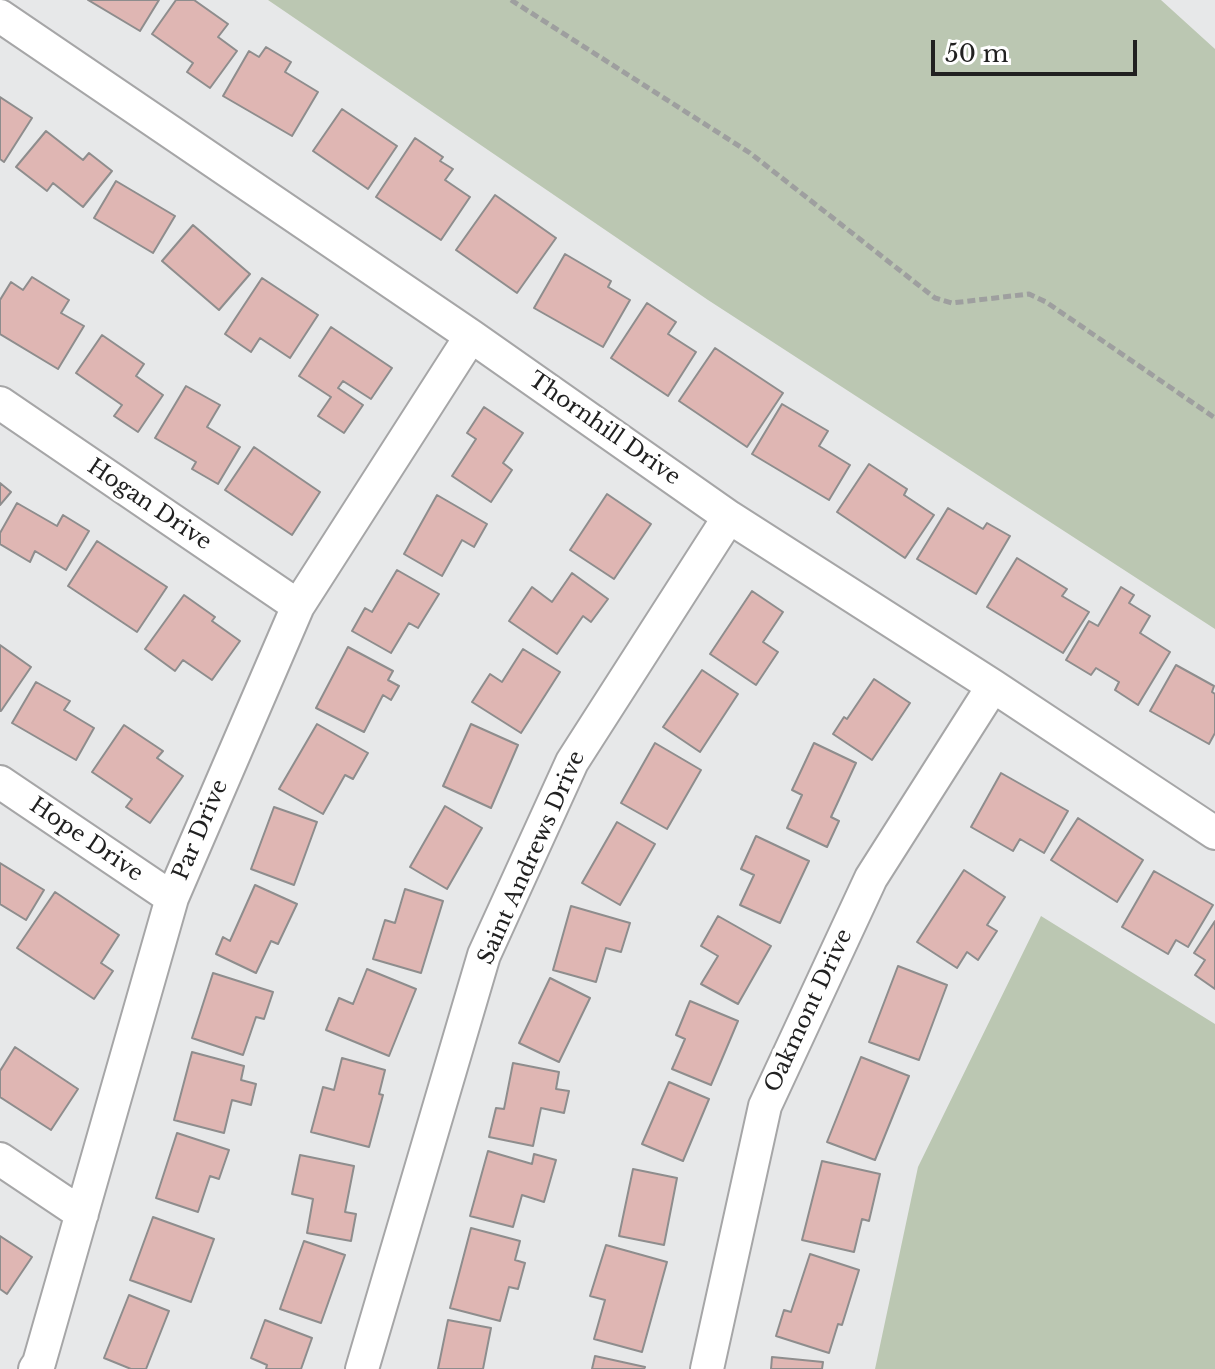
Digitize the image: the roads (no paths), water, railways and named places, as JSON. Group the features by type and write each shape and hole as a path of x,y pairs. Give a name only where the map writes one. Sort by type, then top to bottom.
{"street":[{"name":"Thornhill Drive","path":"0,16 471,336 729,517 1215,833"},
{"name":"Par Drive","path":"35,1369 172,898 298,606 471,336"},
{"name":"Hogan Drive","path":"0,403 298,606"},
{"name":"Saint Andrews Drive","path":"362,1369 484,955 572,762 729,517"},
{"name":"Oakmont Drive","path":"707,1369 765,1106 871,878 993,686"},
{"name":"Hope Drive","path":"0,782 172,898"},
{"path":"0,1159 82,1214"}]}
